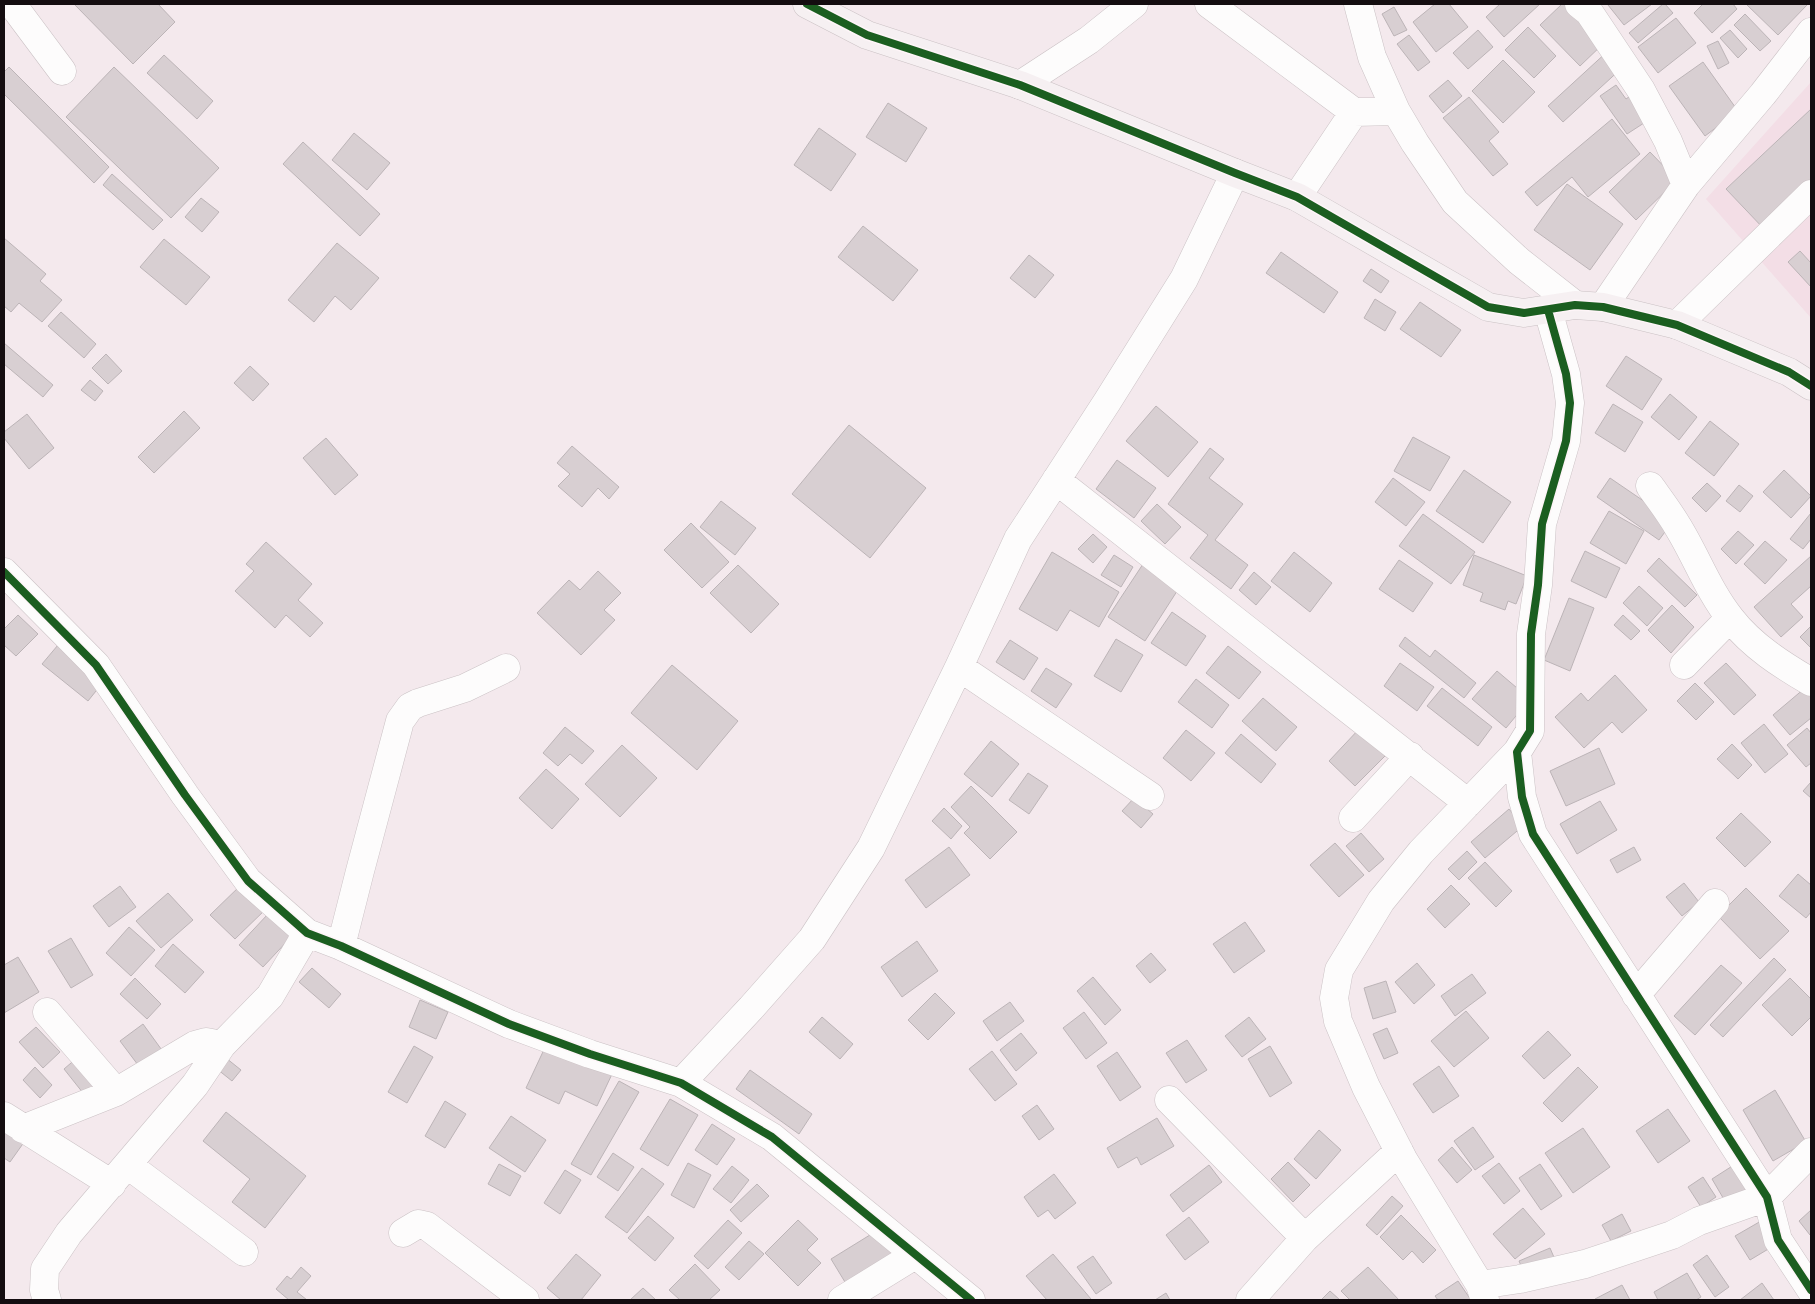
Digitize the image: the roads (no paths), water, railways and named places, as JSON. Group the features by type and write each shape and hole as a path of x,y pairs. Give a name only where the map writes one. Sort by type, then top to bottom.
{"street":[{"path":"12,4 62,70"},
{"path":"807,4 867,35 1020,85 1297,197 1488,307 1524,313 1575,305 1603,307 1678,325 1789,372 1811,386"},
{"path":"1020,85 1089,40 1134,4"},
{"path":"1210,4 1354,112 1396,111"},
{"path":"1358,4 1372,57 1396,111 1455,202 1519,262 1575,305"},
{"path":"1587,6 1641,90 1668,141 1686,186"},
{"path":"1603,307 1686,186 1763,94 1811,32"},
{"path":"1297,197 1354,112"},
{"path":"681,1083 812,939 871,848 959,667 1018,539 1184,279 1235,173"},
{"path":"1678,325 1811,194"},
{"path":"1548,310 1566,374 1570,404 1566,441 1542,524 1538,585 1531,634 1530,731 1517,752 1421,852 1381,901 1339,970 1334,998 1338,1021 1366,1087 1399,1151 1483,1293 1520,1279 1585,1264 1672,1235 1699,1221 1767,1197 1811,1152"},
{"path":"1056,480 1468,803"},
{"path":"1650,486 1678,527 1730,618 1743,634 1781,664 1811,682"},
{"path":"9,588 96,665 185,795 248,881 307,933 341,946 509,1024 590,1054 681,1083 772,1137 971,1300"},
{"path":"1684,665 1730,618"},
{"path":"959,667 1150,796"},
{"path":"341,946 400,721 410,708 418,703 465,688 506,668"},
{"path":"1517,752 1522,797 1533,834 1767,1197 1778,1240 1811,1290"},
{"path":"1352,818 1410,756"},
{"path":"1636,995 1715,903"},
{"path":"47,1300 44,1290 45,1269 69,1234 195,1085 222,1045 270,996 307,933"},
{"path":"47,1012 116,1092"},
{"path":"13,1123 116,1092 195,1045 206,1042 222,1045"},
{"path":"1169,1100 1305,1238"},
{"path":"13,1123 120,1174 244,1252"},
{"path":"1250,1300 1305,1238 1399,1151"},
{"path":"402,1233 418,1224 427,1226 524,1300"},
{"path":"842,1300 915,1255"}]}
